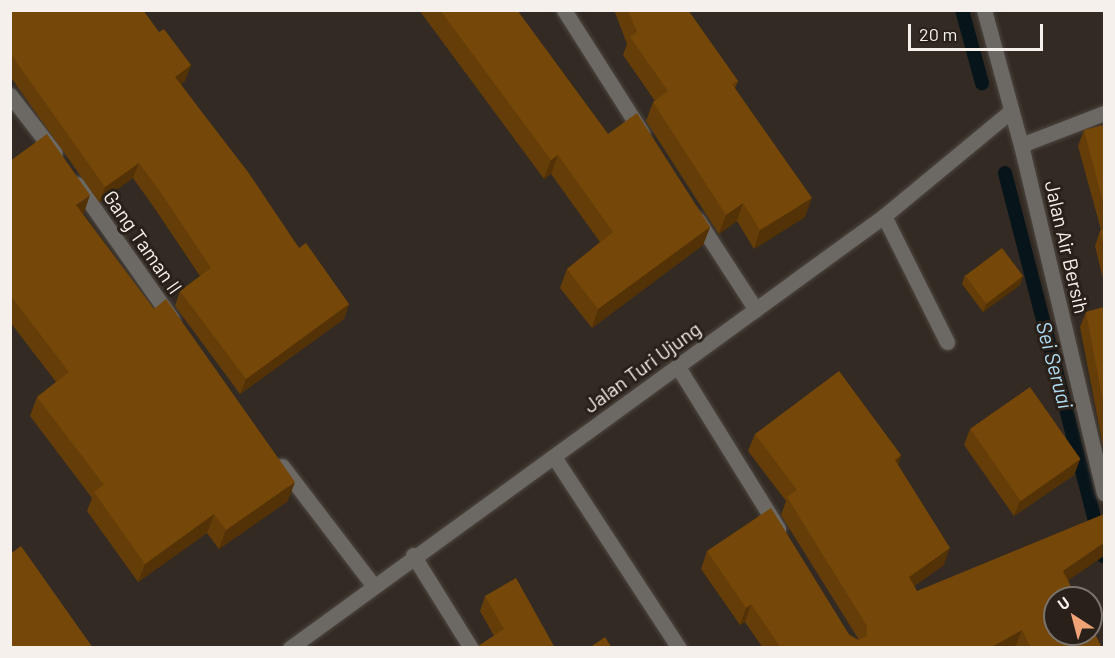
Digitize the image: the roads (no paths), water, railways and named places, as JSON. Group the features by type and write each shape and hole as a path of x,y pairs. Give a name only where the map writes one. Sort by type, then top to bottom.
{"street":[{"path":"564,10 653,150"},
{"name":"Jalan Air Bersih","path":"984,10 1021,145 1104,494"},
{"name":"Gang Taman II","path":"10,95 66,169 179,329"},
{"name":"Jalan Turi Ujung","path":"290,648 413,555 554,457 884,216 1011,111"},
{"path":"1021,145 1104,113"},
{"path":"685,200 756,310"},
{"path":"884,216 947,342"},
{"path":"678,367 784,537"},
{"path":"272,453 373,585"},
{"path":"554,457 679,648"},
{"path":"413,555 471,648"}],"waterway":[{"name":"Sei Seruai","path":"962,10 982,83"},
{"name":"Sei Seruai","path":"1005,173 1104,556"}]}
